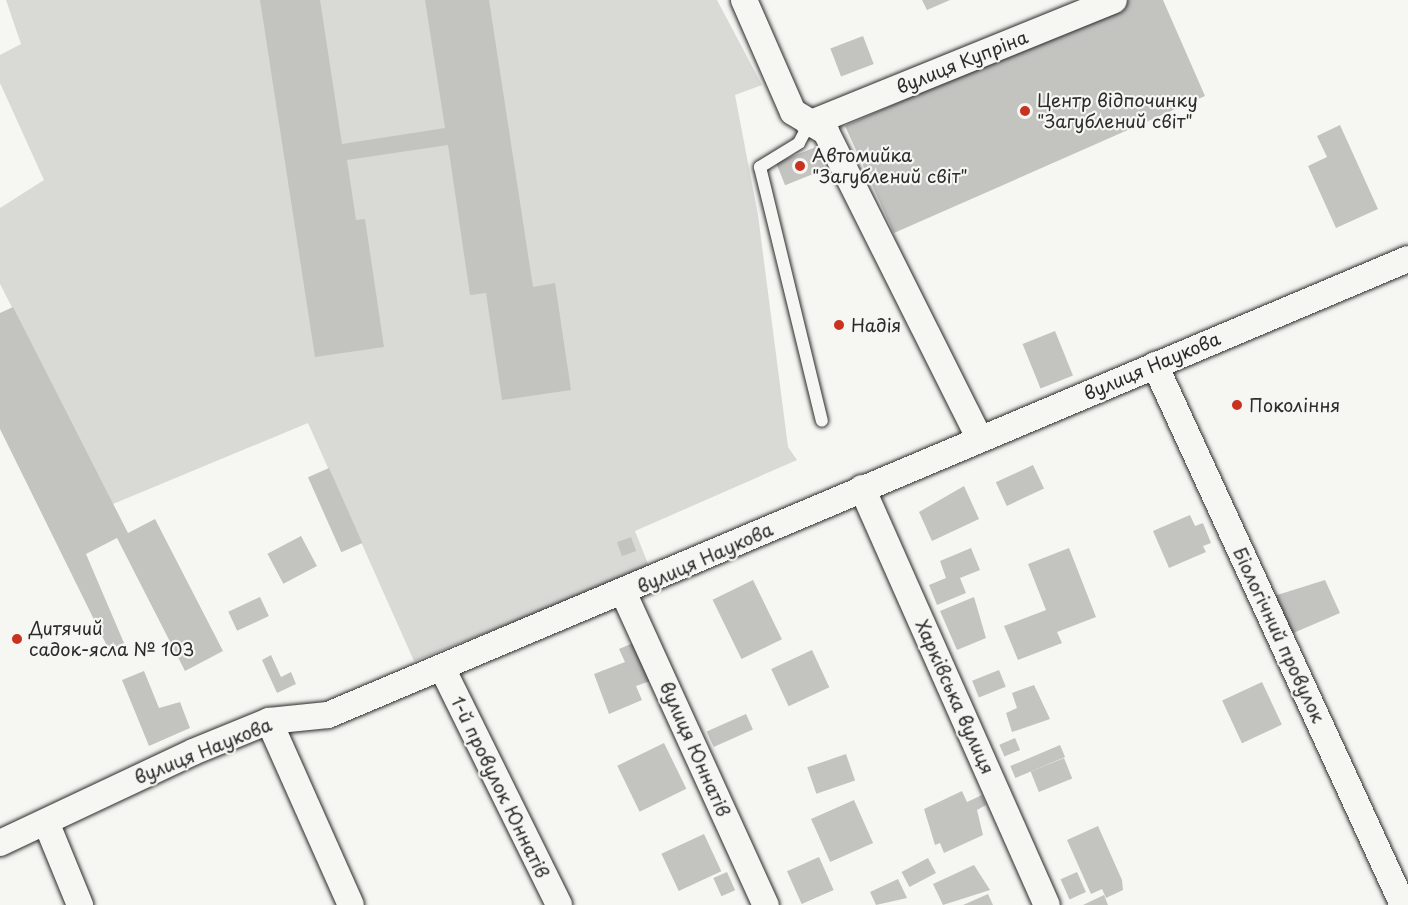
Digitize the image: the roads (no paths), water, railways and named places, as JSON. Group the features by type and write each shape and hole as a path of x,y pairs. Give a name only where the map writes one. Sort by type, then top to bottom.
{"street":[{"path":"744,0 793,112 826,132 979,438"},
{"name":"вулиця Купріна","path":"810,124 1114,0"},
{"name":"вулиця Наукова","path":"0,843 269,721 328,715 624,594 979,438 1408,259"},
{"name":"Біологічний провулок","path":"1155,365 1403,905"},
{"name":"Харківська вулиця","path":"862,488 1047,905"},
{"name":"вулиця Юннатів","path":"624,594 766,905"},
{"name":"1-й провулок Юннатів","path":"441,668 559,905"},
{"path":"269,721 351,905"},
{"path":"46,822 80,905"}],"lane":[{"path":"810,124 799,143 759,167 822,421"}],"place":[{"name":"Центр відпочинку \"Загублений світ\"","path":"1025,111"},
{"name":"Автомийка \"Загублений світ\"","path":"800,166"},
{"name":"Надія","path":"839,325"},
{"name":"Покоління","path":"1237,405"},
{"name":"Дитячий садок-ясла № 103","path":"17,639"}]}
